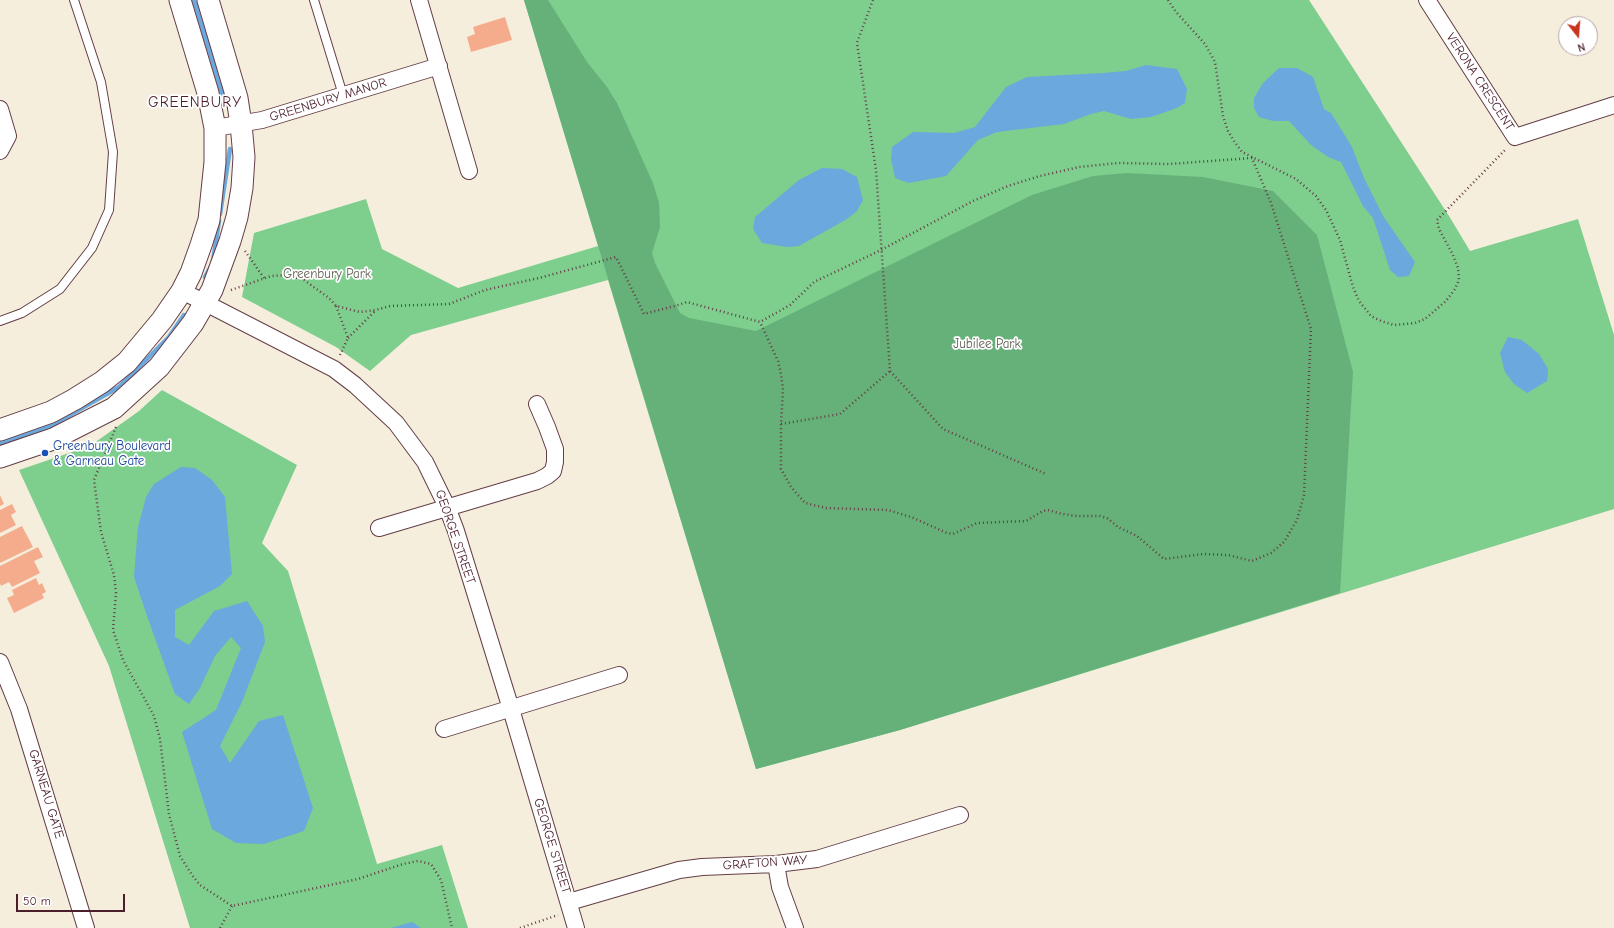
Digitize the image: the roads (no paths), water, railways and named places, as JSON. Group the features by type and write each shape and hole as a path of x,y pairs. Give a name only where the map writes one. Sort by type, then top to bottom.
{"street":[{"path":"0,430 51,412 102,382 127,362 145,342 182,291 201,245 209,220 215,162 215,128 208,92 180,0"},
{"path":"0,457 53,439 114,408 160,367 193,324 216,282 237,217 242,188 244,157 237,98 208,0"},
{"path":"419,0 469,171"},
{"name":"VERONA CRESCENT","path":"1427,0 1515,137 1614,105"},
{"name":"GREENBURY MANOR","path":"215,128 262,120 439,66"},
{"path":"0,109 8,136 0,151"},
{"name":"GEORGE STREET","path":"182,291 334,369 355,385 396,423 425,462 447,507 511,709 564,908 576,928"},
{"path":"379,528 537,481 547,476 553,471 555,449 537,404"},
{"name":"GARNEAU GATE","path":"0,662 27,732 86,928"},
{"path":"444,730 620,675"},
{"name":"GRAFTON WAY","path":"564,908 679,870 702,867 776,864 802,861 830,855 960,815"},
{"path":"776,864 780,887 795,928"}],"lane":[{"path":"0,321 22,313 60,289 92,248 109,210 113,152 101,82 74,0"},
{"path":"314,0 343,95"}],"water":[{"path":"1146,65 1177,69 1187,89 1185,103 1177,108 1151,117 1131,119 1104,111 1064,124 997,132 978,140 946,176 909,183 895,178 891,159 892,147 913,132 954,133 975,127 1006,87 1027,77 1126,71"},
{"path":"1279,68 1297,68 1313,77 1324,109 1331,113 1352,147 1364,178 1383,216 1415,262 1409,276 1398,277 1390,270 1373,218 1363,206 1341,162 1328,157 1311,145 1289,121 1273,121 1259,117 1254,108 1254,98 1263,83"},
{"path":"822,168 842,169 857,177 863,200 857,211 847,219 799,246 787,247 762,243 753,229 755,217 799,180"},
{"path":"1508,337 1522,340 1539,354 1548,369 1547,381 1527,393 1514,384 1505,372 1500,353"},
{"path":"181,467 195,468 212,480 225,497 232,574 220,586 175,610 175,637 189,645 214,611 247,601 263,626 265,642 242,702 220,746 230,763 259,721 283,715 313,808 304,831 264,844 236,843 212,829 182,732 216,710 241,648 231,637 215,656 200,688 189,704 175,694 134,577 138,527 146,497 154,484"},
{"path":"412,922 421,928 391,928"}],"waterway":[{"path":"194,0 225,103"},
{"path":"220,214 230,149"},
{"path":"213,261 219,221"},
{"path":"205,277 210,268"},
{"path":"0,443 52,425 119,387 169,337 184,315"}],"place":[{"name":"Greenbury Boulevard & Garneau Gate","path":"45,453"}],"district":[{"name":"GREENBURY","path":"195,103"}],"park label":[{"name":"Greenbury Park","path":"327,274"},
{"name":"Jubilee Park","path":"987,344"}]}
